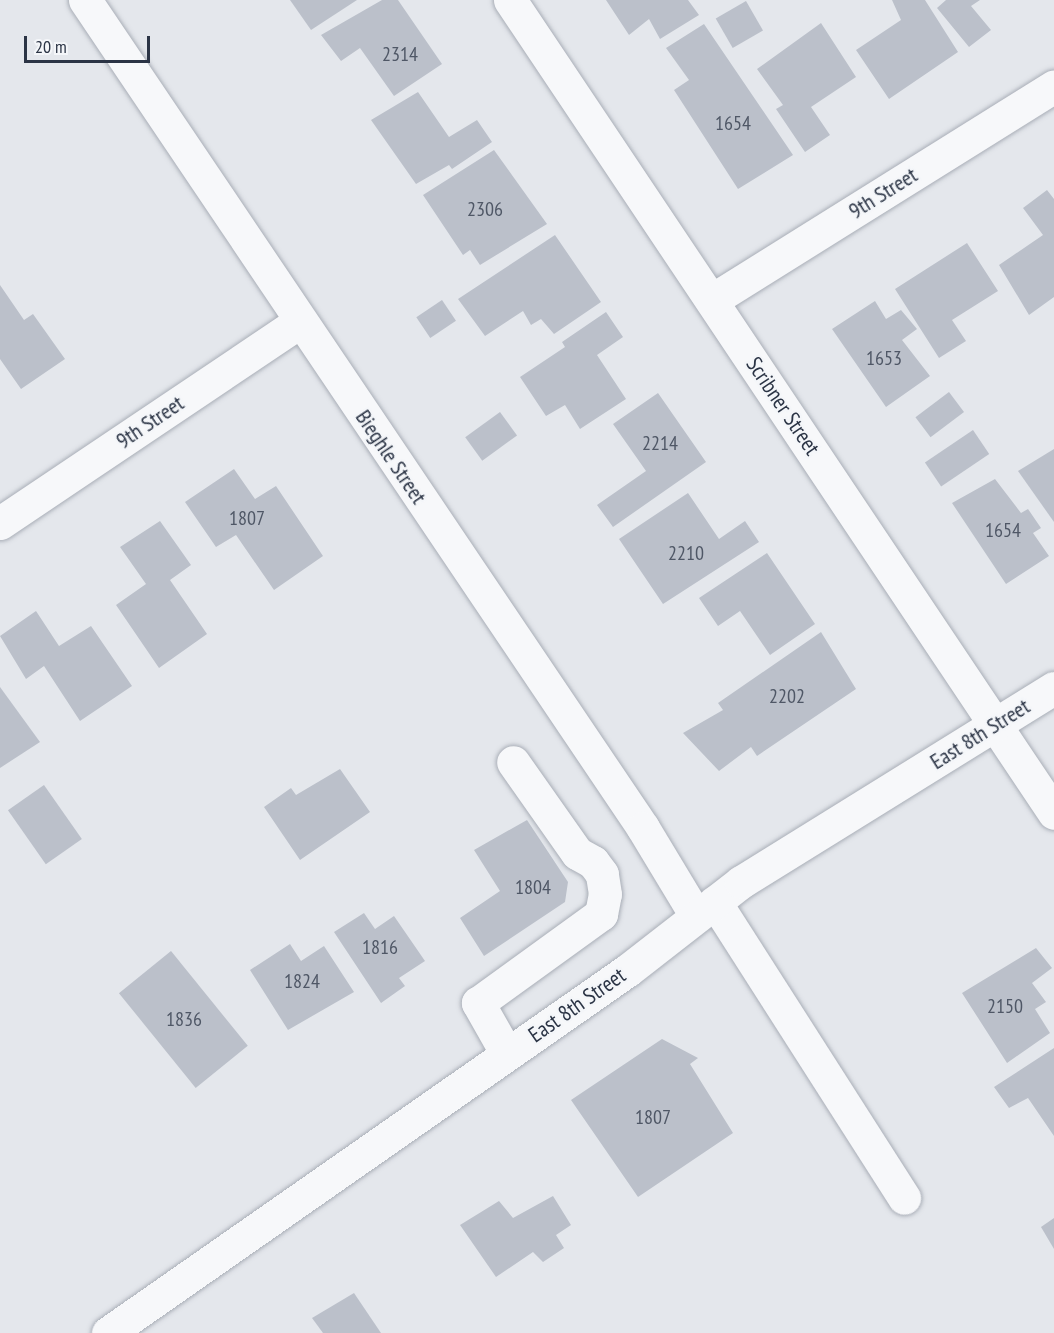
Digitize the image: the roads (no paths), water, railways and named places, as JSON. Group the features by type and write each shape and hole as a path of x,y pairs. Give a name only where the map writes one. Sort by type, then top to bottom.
{"street":[{"name":"Bieghle Street","path":"85,0 299,322 644,828 706,909 904,1198"},
{"name":"Scribner Street","path":"510,0 1054,813"},
{"name":"9th Street","path":"712,300 1054,86"},
{"name":"9th Street","path":"0,523 299,322"},
{"name":"East 8th Street","path":"108,1333 628,970 706,909 823,829 1054,688"},
{"path":"507,1054 478,1003 601,914 605,894 602,874 593,862 577,853 513,762"}]}
